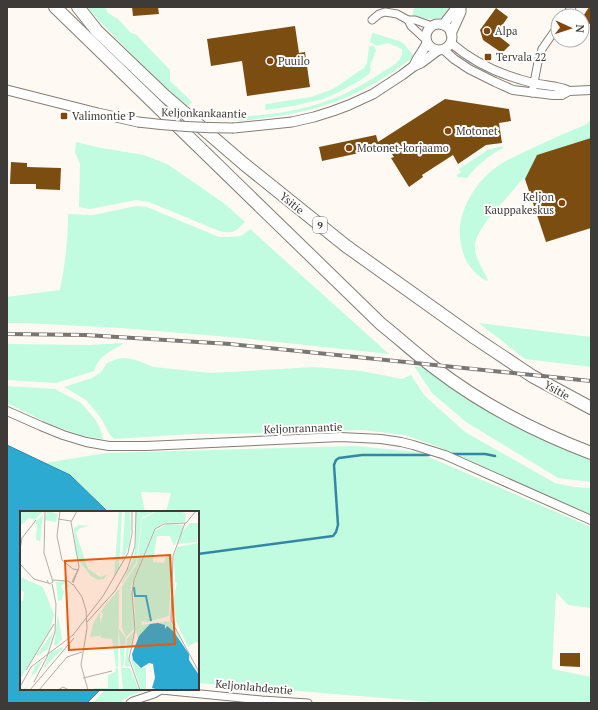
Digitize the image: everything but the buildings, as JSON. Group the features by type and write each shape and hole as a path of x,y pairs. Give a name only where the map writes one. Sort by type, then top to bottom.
{"highway":[{"path":"55,7 381,324 436,369 478,398 512,417 591,453"},
{"name":"Ysitie","path":"78,7 97,31 164,96 244,164 346,246 475,338 532,376 591,408"}],"main road":[{"path":"443,25 457,7"},
{"path":"451,38 449,29 443,25 437,24 432,26 426,32 426,42 432,49 440,50 448,47 462,12 461,7"},
{"name":"Keljonkankaantie","path":"414,66 417,59 424,52 426,42"},
{"name":"Keljonkankaantie","path":"7,90 98,114 138,122 198,127 234,128 292,122 314,117 349,105 373,94 440,50"}],"street":[{"path":"372,20 379,14 385,12 397,14 408,20 415,20 432,26"},
{"path":"408,20 411,26 426,42"},
{"path":"451,38 456,48 474,60 495,70 516,79 553,87 561,87 569,91"},
{"path":"532,93 538,62 542,50 550,38"},
{"path":"440,50 470,69 513,90 552,95 562,95 569,91 591,90"},
{"name":"Keljonrannantie","path":"7,411 63,435 86,442 109,446 146,446 340,437 359,437 401,442 444,455 591,520"},
{"name":"Keljonlahdentie","path":"130,703 161,690 308,703"}],"green space":[{"path":"87,7 105,7 108,13 118,19 131,33 137,35 170,70 170,81 192,102 187,107 111,33"},
{"path":"417,7 453,7 450,13 446,16 432,19 412,16 414,9"},
{"path":"373,33 399,41 404,44 414,56 379,81 343,99 325,105 285,115 249,120 240,121 227,118 277,113 318,104 330,100 363,84 394,65 402,53 402,49 388,43 377,46 370,42"},
{"path":"373,45 376,50 370,67 371,70 369,74 359,81 323,99 293,106 265,110 266,104 311,97 333,89 364,68 367,63 369,47"},
{"path":"591,120 591,138 525,179 521,180 486,222 476,240 475,253 488,280 486,281 480,277 467,262 460,238 462,216 466,205 478,185 495,168 504,162 540,144 585,125"},
{"path":"76,142 144,155 167,164 225,204 245,222 234,231 219,231 149,202 136,200 90,209 79,207 80,164 75,152"},
{"path":"503,146 503,148 479,165 467,178 457,177 457,175 461,172 459,169 487,150"},
{"path":"136,206 147,207 219,237 241,236 250,229 389,354 241,338 121,328 7,323 7,297 60,290 66,252 68,214 93,215"},
{"path":"479,323 591,337 591,367 525,359"},
{"path":"124,343 102,357 94,371 56,383 7,380 7,344 90,345"},
{"path":"125,358 136,360 154,367 211,373 314,367 361,371 402,379 411,375 424,395 465,432 555,483 574,487 591,488 591,515 444,449 405,435 362,430 193,434 114,439 110,435 101,418 86,400 64,387 92,378 101,372 107,363"},
{"path":"414,366 426,368 519,429 591,460 591,482 558,478 466,422 432,393"},
{"path":"7,386 55,389 81,403 95,419 100,428 103,439 83,436 52,425 7,403"},
{"path":"356,446 417,452 591,527 591,608 568,605 556,592 552,669 591,677 591,703 445,703 199,683 199,511 166,511 171,493 141,492 145,511 107,511 70,475 45,463 106,453"},
{"path":"105,690 147,690 131,695 119,703 93,703"}],"water":[{"path":"7,445 70,475 107,511 20,511 20,690 100,690 87,703 7,703"}],"waterway":[{"path":"449,454 485,454 495,456"},
{"path":"199,554 333,536 338,525 334,465 336,460 339,458 362,455 429,455"}],"railway":[{"path":"7,334 85,335 230,344 591,381"}],"place":[{"name":"Alpa","path":"487,31"},
{"name":"Tervala 22","path":"488,57"},
{"name":"Puuilo","path":"270,61"},
{"name":"Valimontie P","path":"64,116"},
{"name":"Motonet","path":"448,131"},
{"name":"Motonet-korjaamo","path":"349,148"},
{"name":"Keljon Kauppakeskus","path":"562,203"}]}
